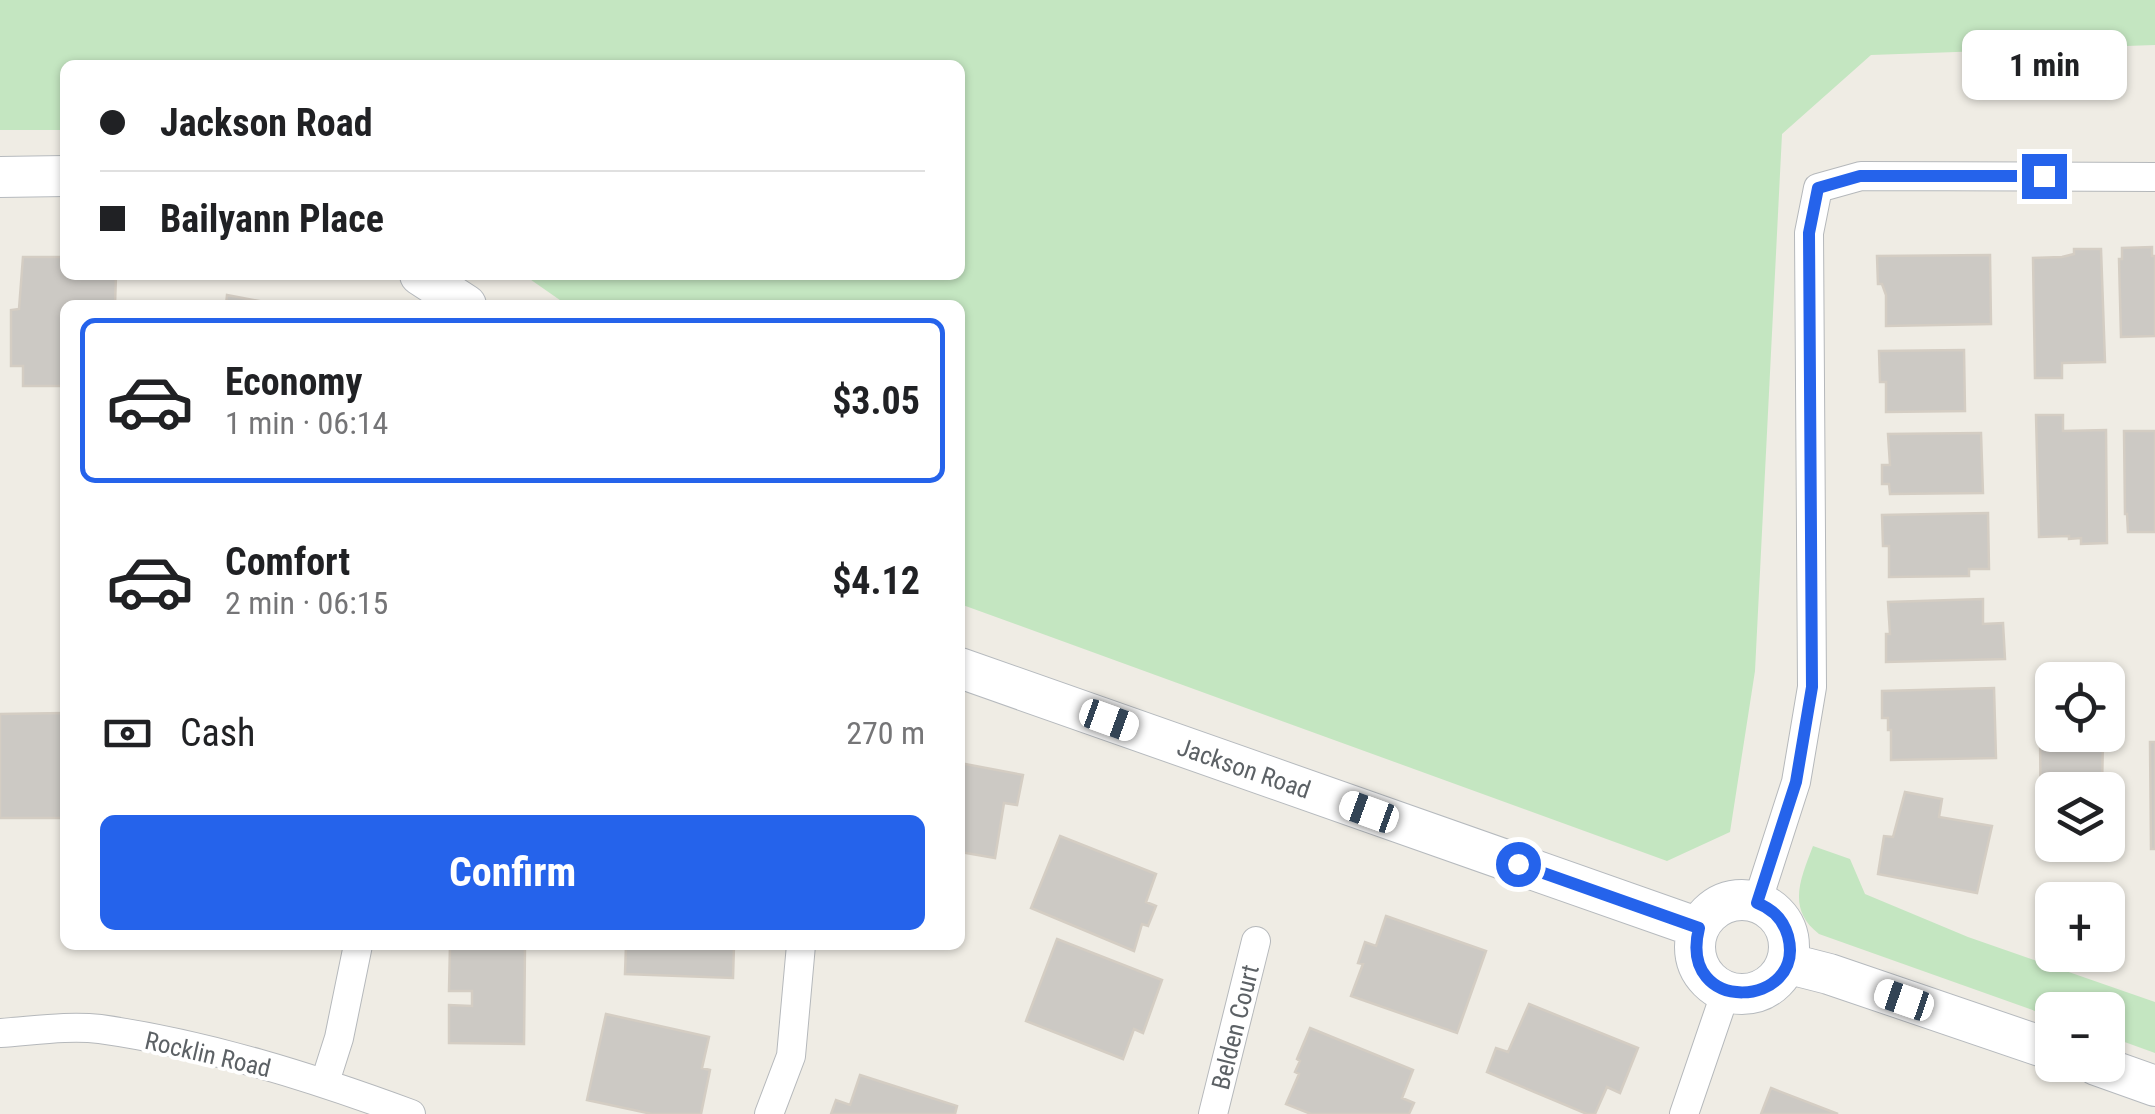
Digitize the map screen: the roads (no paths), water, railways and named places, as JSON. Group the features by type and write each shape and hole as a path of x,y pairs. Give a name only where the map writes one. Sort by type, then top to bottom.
{"street":[{"path":"0,177 60,176"},
{"path":"1757,903 1796,782 1812,687 1809,233 1818,188 1860,176 2155,176"},
{"path":"428,280 458,300"},
{"name":"Jackson Road","path":"965,670 1699,928"},
{"path":"1734,901 1757,903 1776,913 1784,926 1789,940 1786,963 1775,981 1762,990 1746,994 1726,990 1704,974 1697,960 1699,928 1720,906 1734,901"},
{"name":"Belden Court","path":"1213,1114 1256,941"},
{"path":"325,1082 339,1038 357,950"},
{"path":"769,1114 791,1056 801,950"},
{"path":"1786,963 2035,1044"},
{"path":"1684,1114 1726,990"},
{"name":"Rocklin Road","path":"0,1032 96,1028 325,1082 411,1114"},
{"path":"2125,1075 2155,1086"}]}
